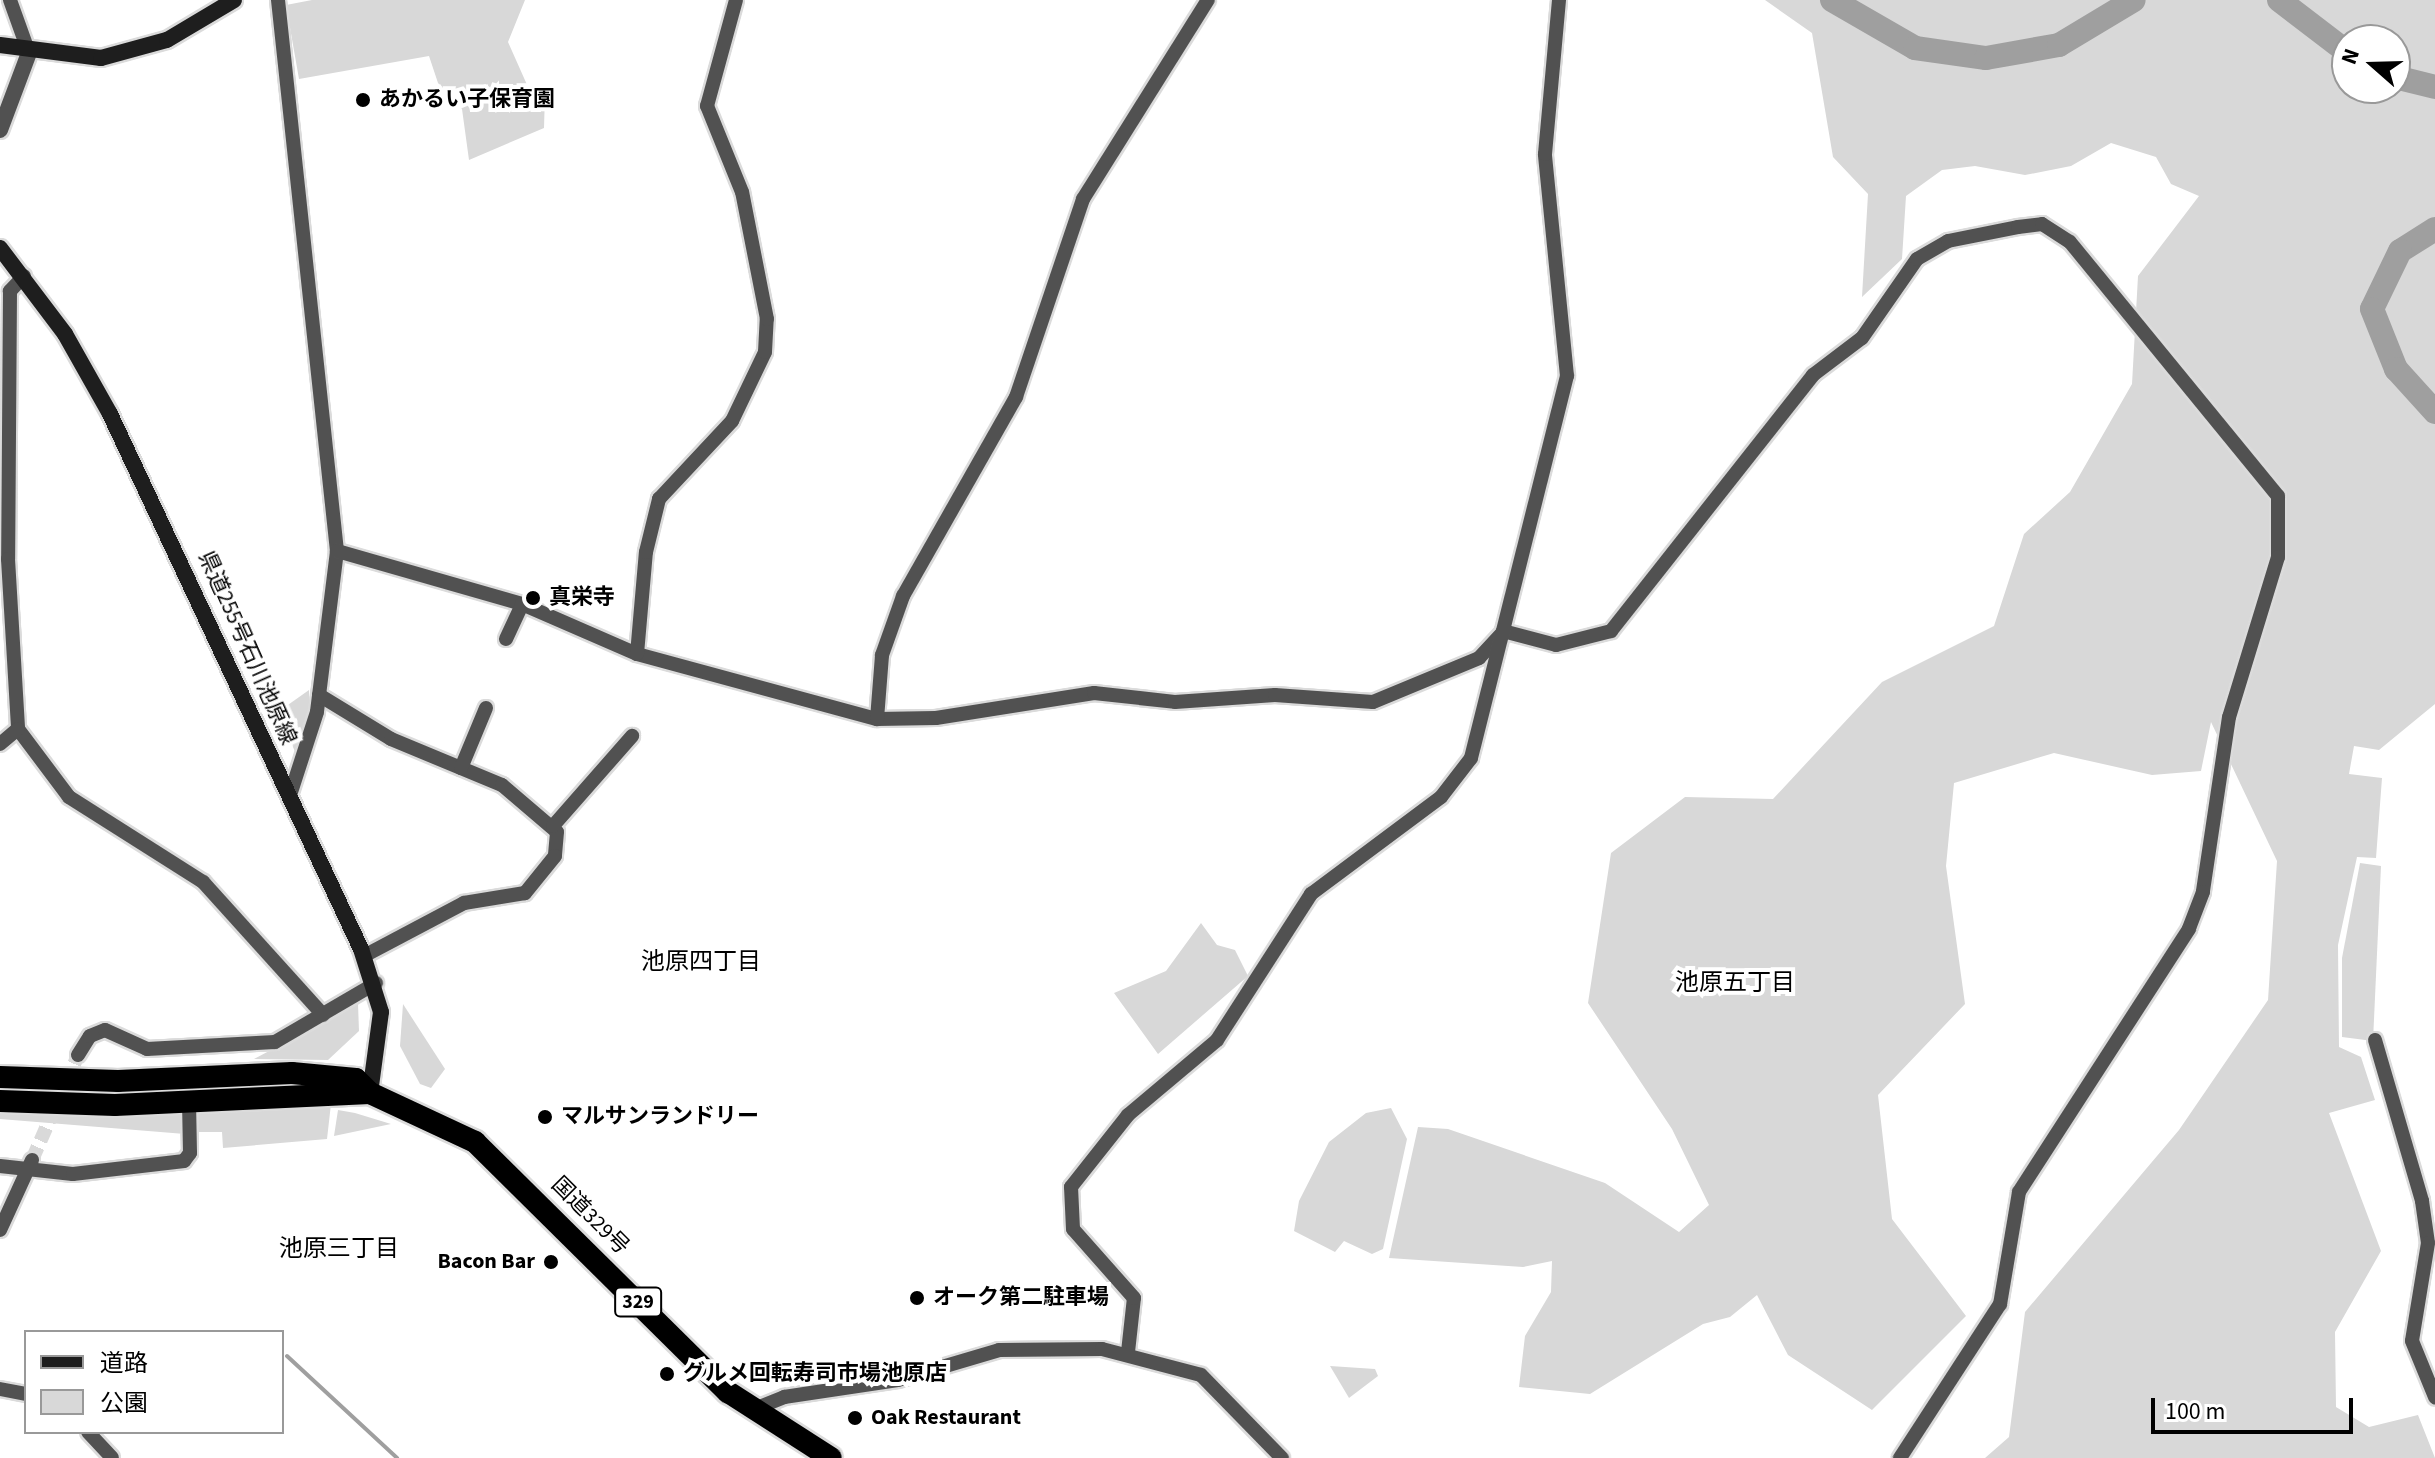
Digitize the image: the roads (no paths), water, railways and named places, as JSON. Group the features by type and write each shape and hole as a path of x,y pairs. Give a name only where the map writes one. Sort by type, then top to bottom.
{"highway":[{"name":"国道329号","path":"0,1077 338,1076 447,1125 505,1167 752,1410 831,1458"},
{"name":"国道329号","path":"0,1101 189,1101 370,1093"}],"main road":[{"path":"0,45 76,60 134,52 234,0"},
{"name":"県道255号石川池原線","path":"0,248 24,276 110,414 376,983 381,1025 370,1093"}],"street":[{"path":"0,130 29,53 10,0"},
{"path":"278,0 337,551 319,695 290,795"},
{"path":"637,654 646,552 659,499 732,421 765,352 767,319 742,192 707,106 736,0"},
{"path":"877,719 882,655 903,596 1016,397 1083,199 1208,0"},
{"path":"1128,1352 1134,1298 1073,1229 1071,1187 1128,1115 1217,1040 1311,894 1459,777 1503,631 1567,376 1545,154 1559,0"},
{"path":"1503,631 1556,645 1611,631 1813,375 1862,338 1917,259 1948,241 2018,227 2042,224 2070,242 2278,496 2278,557 2229,717 2203,892 2189,929 2019,1192 2000,1304 1900,1458"},
{"path":"24,276 10,291 8,559 18,729 69,797 203,882 323,1015"},
{"path":"337,551 522,604 637,654 877,719 936,718 1094,693 1175,702 1275,695 1373,702 1479,658 1503,631"},
{"path":"506,639 522,604"},
{"path":"319,695 391,739 517,794 553,826 555,856 525,893 464,903 364,956"},
{"path":"461,768 486,708"},
{"path":"0,744 18,729"},
{"path":"553,826 632,736"},
{"path":"78,1055 90,1036 105,1030 147,1049 244,1048 287,1036 376,983"},
{"path":"2375,1040 2422,1201 2428,1243 2412,1341 2435,1397"},
{"path":"244,1048 250,1075"},
{"path":"0,1166 30,1166 73,1174 184,1161 190,1153 189,1101"},
{"path":"0,1230 30,1166"},
{"path":"752,1410 784,1397 886,1383 999,1350 1128,1352 1201,1375 1282,1458"},
{"path":"0,1389 24,1394"},
{"path":"90,1434 112,1458"}],"waterway":[{"path":"1832,0 1915,48 1986,58 2059,45 2134,0"},
{"path":"2279,0 2331,40"},
{"path":"2411,81 2435,87"},
{"path":"2435,229 2400,251 2372,309 2396,369 2435,412"},
{"path":"287,1356 397,1458"}],"tunnel":[{"path":"32,1160 78,1055"}],"place":[{"name":"あかるい子保育園","path":"363,100"},
{"name":"真栄寺","path":"533,598"},
{"name":"マルサンランドリー","path":"545,1117"},
{"name":"Bacon Bar","path":"551,1262"},
{"name":"オーク第二駐車場","path":"917,1298"},
{"name":"グルメ回転寿司市場池原店","path":"667,1374"},
{"name":"Oak Restaurant","path":"855,1418"}],"district":[{"name":"池原四丁目","path":"701,962"},
{"name":"池原五丁目","path":"1735,983"},
{"name":"池原三丁目","path":"339,1249"}]}
